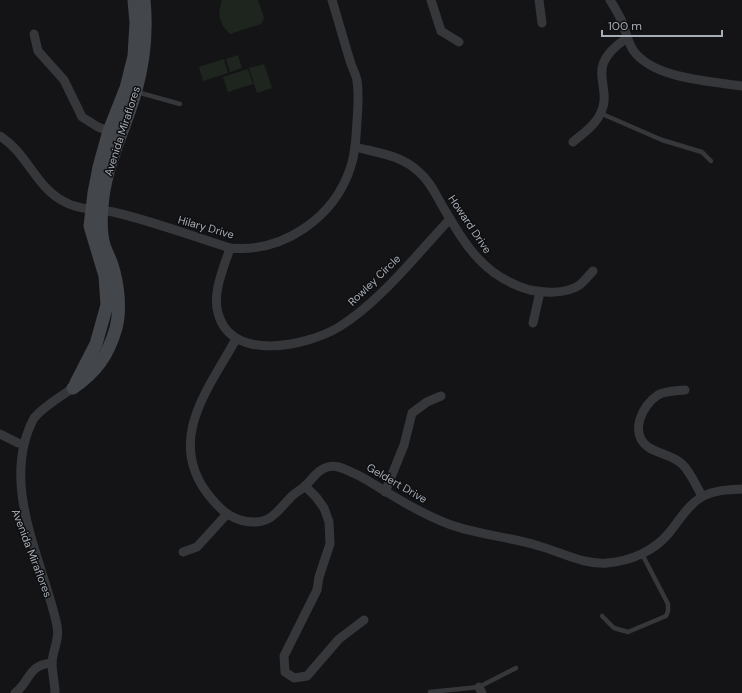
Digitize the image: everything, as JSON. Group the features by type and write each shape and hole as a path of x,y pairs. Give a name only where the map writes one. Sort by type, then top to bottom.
{"street":[{"name":"Avenida Miraflores","path":"131,90 136,23 134,0"},
{"name":"Avenida Miraflores","path":"13,456 18,443 35,417 50,404 86,379 100,365 111,342 116,326 118,303 116,280 112,264 104,246 97,210 103,196 110,167 114,133 131,90 145,42 144,0"},
{"name":"Hilary Drive","path":"0,136 10,143 25,159 48,190 62,201 77,207 114,212 230,248 244,249 258,247 289,237 305,228 322,214 337,194 351,166 355,147 358,108 357,80 332,0"},
{"path":"431,0 441,31 459,42"},
{"path":"539,0 542,22"},
{"path":"610,0 634,51 646,62 675,75 742,86"},
{"path":"34,34 38,51 64,80 82,117 98,128 114,133"},
{"path":"574,142 598,118 600,113 604,94 601,80 604,58 614,46 627,38"},
{"name":"Howard Drive","path":"355,147 392,155 420,172 474,254 485,266 502,280 540,292 561,291 577,286 593,271"},
{"name":"Rowley Circle","path":"236,339 252,344 294,344 338,327 374,300 450,219"},
{"path":"230,248 217,295 216,304 221,322 236,339"},
{"path":"533,323 540,292"},
{"name":"Geldert Drive","path":"236,339 203,395 195,417 190,439 196,472 204,488 215,503 230,517 246,521 260,521 274,517 293,495 305,486 316,474 326,467 339,467 361,476 385,492 452,526 538,545 582,560 607,563 629,559 642,554 668,535 685,512 702,496 717,491 742,490"},
{"path":"685,390 659,394 649,402 638,425 641,438 647,446 682,464 702,496"},
{"path":"385,492 404,445 412,413 426,402 441,396"},
{"path":"0,434 18,443"},
{"path":"305,486 324,508 329,522 330,544 319,577 317,590 284,656 285,672 294,678 307,676 339,639 364,620"},
{"name":"Avenida Miraflores","path":"15,513 49,595 57,623 58,640 52,663 55,693"},
{"path":"183,552 197,547 227,514"},
{"path":"15,693 21,688 31,671 43,664 52,663"}],"lane":[{"path":"131,90 180,104"},
{"path":"600,113 662,140 702,152 711,161"},
{"path":"602,616 614,628 628,632 666,616 668,604 642,554"},
{"path":"430,692 481,690 516,668"}],"shaded area":[{"path":"222,0 258,0 264,18 261,24 230,34 221,23 219,14"},
{"path":"238,55 242,68 230,72 226,59"},
{"path":"224,59 228,73 203,81 199,67"},
{"path":"264,64 272,88 257,93 249,68"},
{"path":"248,69 253,84 228,92 223,77"}]}
